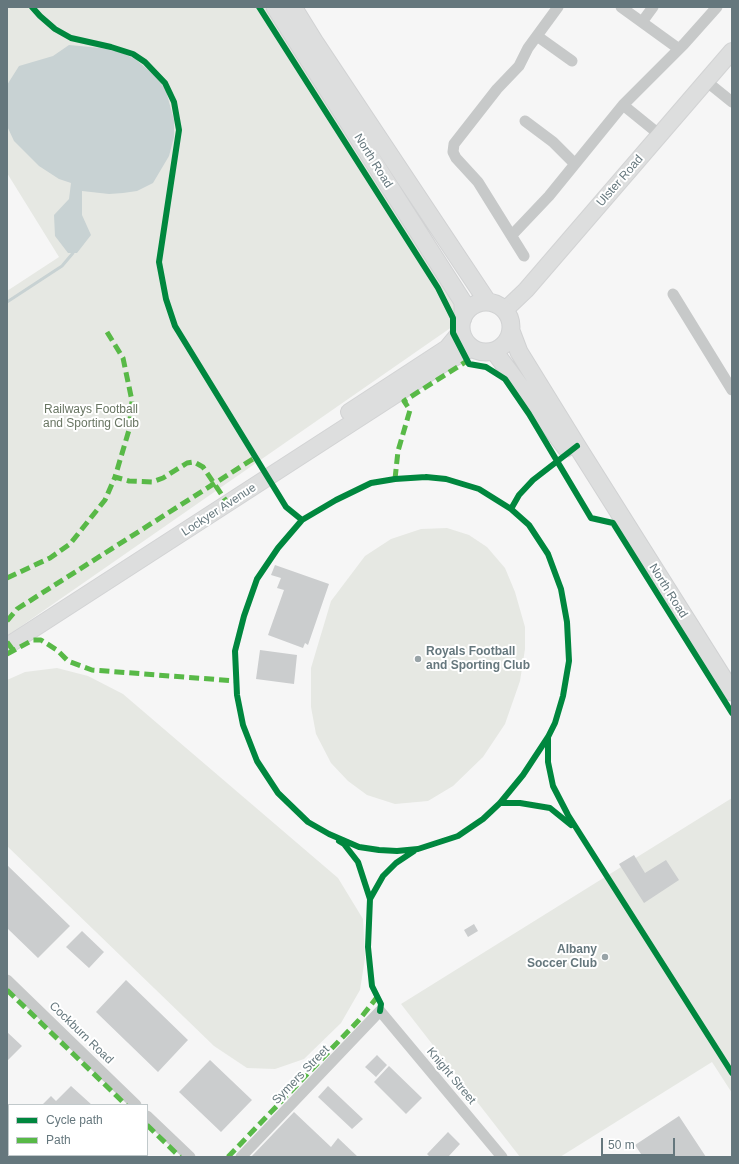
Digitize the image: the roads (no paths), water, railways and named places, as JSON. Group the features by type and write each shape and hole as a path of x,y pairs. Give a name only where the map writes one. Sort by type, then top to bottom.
{"main road":[{"name":"North Road","path":"275,7 463,302 462,325"},
{"name":"North Road","path":"293,7 487,302"},
{"name":"Ulster Road","path":"505,310 526,290 732,51"},
{"path":"487,302 497,304 505,310 511,320 511,331 505,344 494,351 486,352 472,348 467,343 462,325 470,308 475,304 487,302"},
{"name":"Lockyer Avenue","path":"7,634 404,377 446,348 462,325"},
{"name":"North Road","path":"511,331 519,352 604,490 732,692"},
{"name":"Lockyer Avenue","path":"7,646 444,364 472,348"},
{"name":"North Road","path":"494,351 576,461 604,490"}],"street":[{"path":"524,256 478,182 460,163 453,152 454,144 497,90 519,66 537,36 558,7"},
{"path":"621,7 679,49"},
{"path":"642,22 653,7"},
{"path":"512,235 575,164 623,105 679,49 716,7"},
{"path":"537,36 572,61"},
{"path":"706,81 732,102"},
{"path":"623,105 660,135"},
{"path":"525,121 553,142 575,164"},
{"path":"673,294 732,390"},
{"name":"Cockburn Road","path":"7,980 135,1104"},
{"name":"Symers Street","path":"241,1157 380,1011"},
{"name":"Knight Street","path":"380,1011 502,1157"},
{"path":"148,1117 190,1157"}],"waterway":[{"path":"7,302 62,266 73,253"}],"place":[{"name":"Royals Football and Sporting Club","path":"418,659"},
{"name":"Albany Soccer Club","path":"605,957"}],"park label":[{"name":"Railways Football and Sporting Club","path":"91,417"}]}
